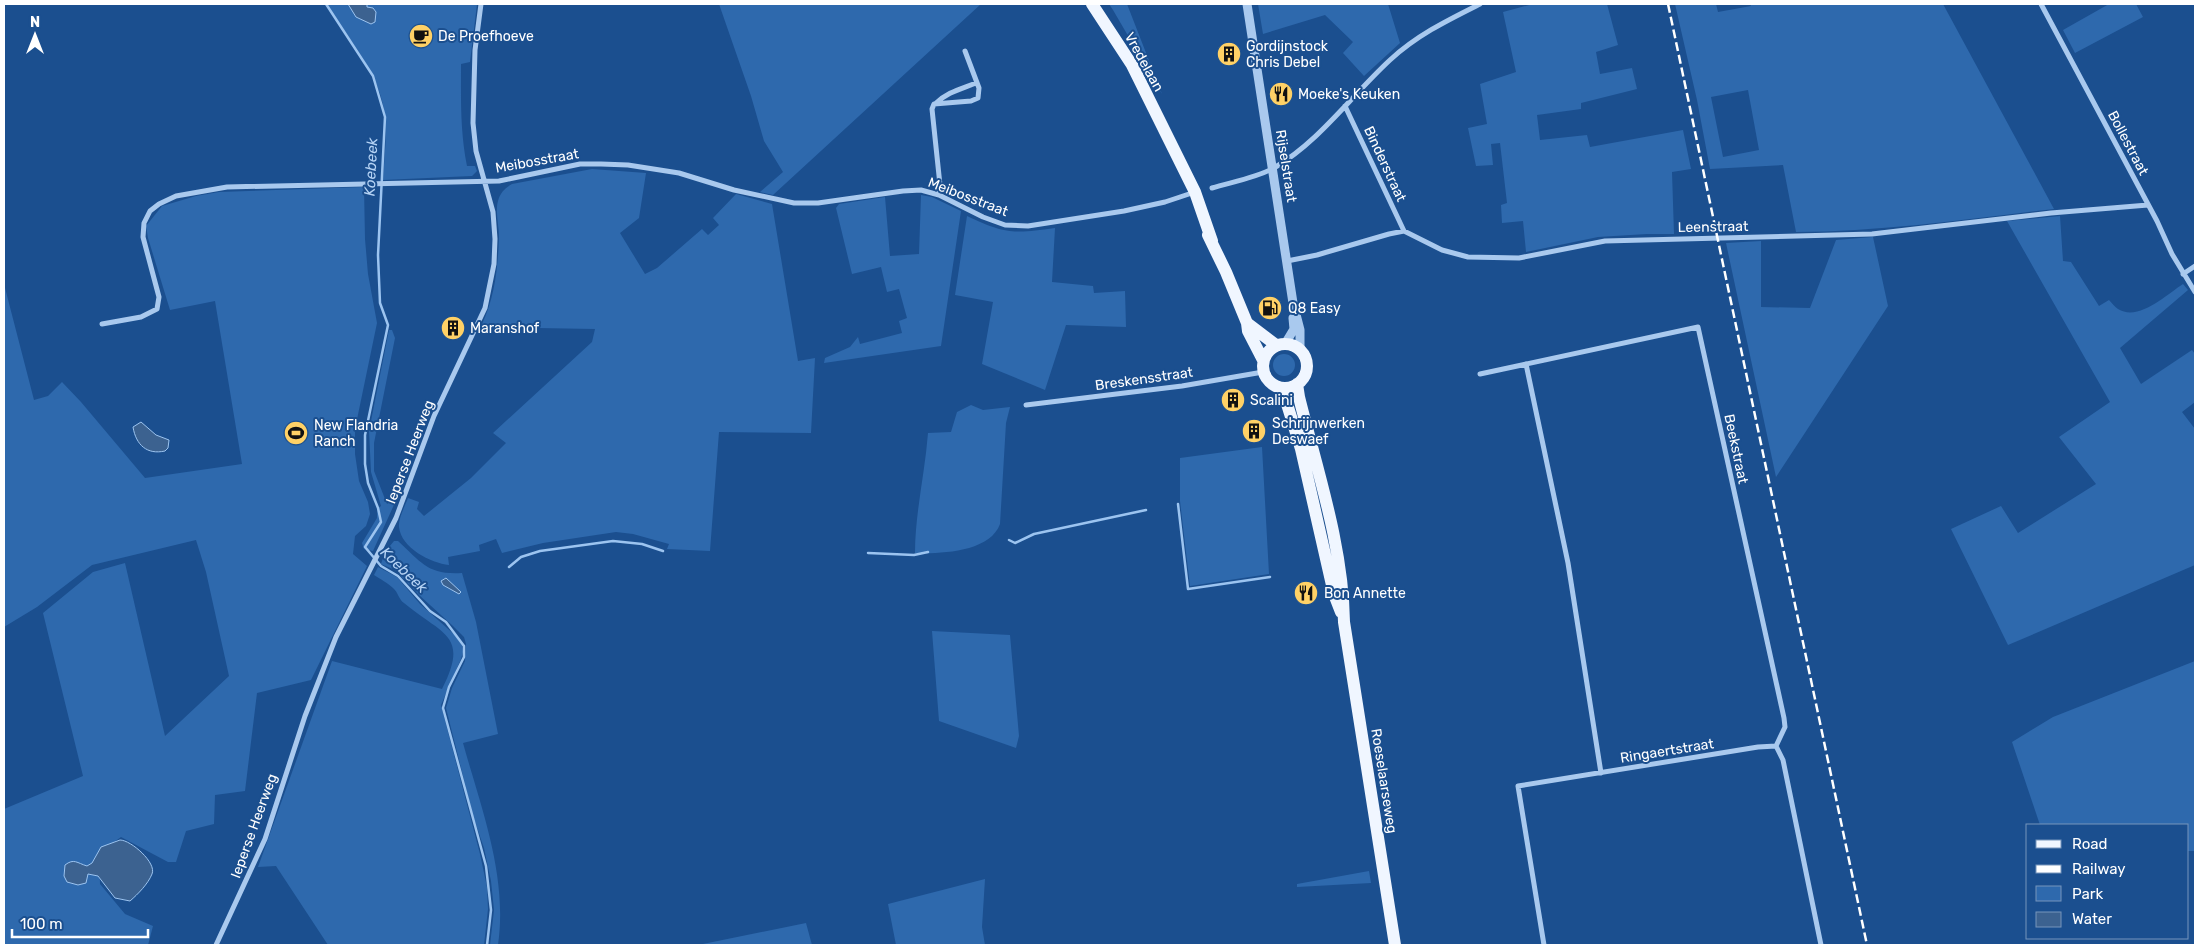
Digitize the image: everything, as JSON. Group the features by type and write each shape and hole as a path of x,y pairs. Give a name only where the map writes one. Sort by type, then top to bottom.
{"main road":[{"name":"Vredelaan","path":"1092,4 1132,65 1166,136 1247,323 1248,330 1263,366"},
{"name":"Vredelaan","path":"1247,323 1263,337 1281,344"},
{"path":"1281,344 1300,350 1307,363 1306,371 1297,384 1282,388 1270,382 1263,366 1269,350 1281,344"},
{"name":"Roeselaarseweg","path":"1297,384 1298,397 1330,517 1344,592 1344,622 1395,945"},
{"name":"Roeselaarseweg","path":"1282,388 1301,449 1334,594 1344,622"}],"street":[{"name":"Ieperse Heerweg","path":"216,945 265,839 305,716 336,637 396,518 434,416 485,308 494,264 495,239 494,212 476,151 473,123 475,50 481,4"},
{"name":"Rijselstraat","path":"1247,4 1293,303 1294,330 1281,344"},
{"path":"1212,188 1272,169 1310,143 1390,60 1410,43 1436,26 1480,4"},
{"name":"Bollestraat","path":"2041,4 2183,274 2195,292"},
{"path":"934,104 971,101 978,98 979,88 965,51"},
{"path":"939,195 940,185 932,109 941,97 976,83"},
{"name":"Binderstraat","path":"1345,106 1404,232"},
{"name":"Meibosstraat","path":"102,324 140,317 157,309 159,297 143,237 144,223 150,211 159,204 176,196 227,186 376,185 499,181 580,164 628,165 679,173 734,190 794,203 818,203 922,190 939,195 983,217 1005,225 1028,226 1124,211 1191,193"},
{"name":"Leenstraat","path":"1404,232 1442,250 1468,257 1519,258 1605,241 1872,234 2051,213 2148,205"},
{"path":"1287,261 1317,255 1389,234 1404,232"},
{"path":"2183,274 2195,266"},
{"name":"Rijselstraat","path":"1293,303 1300,330 1300,350"},
{"name":"Beekstraat","path":"1480,374 1698,328 1784,718 1784,728 1776,746"},
{"path":"1526,364 1568,563 1601,773"},
{"name":"Breskensstraat","path":"1026,405 1182,386 1263,366"},
{"path":"1776,746 1782,760 1820,945"},
{"name":"Ringaertstraat","path":"1544,945 1518,786 1758,747 1776,746"}],"green space":[{"path":"326,4 477,4 470,62 461,64 463,140 467,166 475,166 477,171 472,176 383,180 386,126 383,102 378,87 363,58"},
{"path":"719,4 981,4 773,195 760,192 783,172 764,141 751,96"},
{"path":"1109,4 1127,4 1162,94 1113,10"},
{"path":"1258,4 1388,4 1400,43 1364,76 1343,53 1353,42 1325,15 1263,34"},
{"path":"1533,4 1607,4 1618,45 1596,52 1600,74 1632,68 1637,89 1581,103 1581,109 1537,115 1540,140 1587,135 1590,147 1683,130 1691,169 1672,172 1674,234 1598,237 1526,252 1523,221 1502,223 1501,205 1507,203 1500,143 1491,144 1493,165 1476,166 1468,128 1487,124 1480,84 1516,72 1503,12"},
{"path":"1675,4 1716,4 1718,12 1751,6 1750,4 1943,4 2054,209 1860,230 1796,232 1783,165 1710,169 1697,100","holes":["1748,90 1759,150 1723,157 1711,97"]},
{"path":"2109,4 2136,4 2143,17 2075,53 2063,30"},
{"path":"592,169 646,173 639,218 620,233 645,274 657,268 702,229 708,235 719,225 713,218 736,194 772,204 798,361 815,358 811,433 719,432 710,551 667,549 669,544 633,534 616,532 543,543 502,553 496,539 479,545 480,551 448,557 449,565 426,558 411,548 401,535 400,520 408,498 419,502 417,509 424,516 471,478 506,443 493,433 592,342 595,329 487,327 482,324 490,303 497,270 499,237 497,205 499,198 503,191 512,184"},
{"path":"364,187 368,274 377,323 355,429 355,454 359,481 368,502 370,514 366,526 355,536 353,554 367,566 311,680 257,693 245,791 215,795 214,824 186,831 176,862 168,862 121,837 99,853 100,884 125,914 153,926 148,945 4,945 4,809 83,776 43,613 93,572 125,563 165,736 229,676 206,572 196,540 92,565 37,607 4,627 4,284 34,400 48,396 62,382 145,478 242,464 215,301 170,310 146,226 162,206 196,196 219,192"},
{"path":"921,195 932,197 961,211 941,346 824,363 825,358 850,347 858,337 860,344 902,333 899,321 907,318 899,289 887,292 881,267 852,274 836,208 839,204 885,197 890,256 919,254"},
{"path":"967,216 991,226 1010,231 1019,232 1055,228 1052,282 1093,286 1094,293 1125,291 1126,327 1066,325 1045,390 982,364 993,302 955,295"},
{"path":"2060,216 2063,261 2071,262 2099,306 2109,300 2118,309 2126,312 2135,312 2161,300 2183,284 2188,290 2120,348 2141,384 2192,350 2195,354 2195,402 2182,412 2195,429 2195,565 2008,645 1951,529 2001,506 2018,533 2096,484 2059,437 2110,402 2007,221"},
{"path":"1873,237 1888,306 1776,477 1726,243 1761,241 1761,307 1810,308 1836,240"},
{"path":"389,330 392,330 395,338 374,443 374,471 387,504 398,496 373,551 364,549 362,543 377,518 377,509 381,506 371,472 369,431"},
{"path":"1280,354 1288,354 1295,361 1295,369 1288,376 1280,376 1273,369 1273,361"},
{"path":"971,405 983,410 1010,407 1006,423 1000,524 995,533 976,546 951,552 915,553 928,433 951,432 957,412"},
{"path":"1262,447 1269,574 1190,586 1180,501 1180,458"},
{"path":"394,541 398,541 433,570 462,573 476,622 498,734 463,743 485,817 496,868 500,919 498,945 490,945 494,910 491,881 484,848 473,816 446,708 452,688 465,661 466,644 464,637 395,570 381,564 385,552"},
{"path":"378,567 397,577 420,604 456,636 462,645 461,659 441,705 487,887 488,909 484,945 328,945 276,866 258,867 332,661 442,689 450,671 453,657 452,646 448,637 402,602 391,586 374,575"},
{"path":"932,631 1010,635 1019,736 1016,748 939,721"},
{"path":"2195,661 2195,851 2189,851 2189,824 2040,824 2012,742 2053,717"},
{"path":"1369,871 1371,883 1297,887 1297,884"},
{"path":"985,879 982,927 985,945 896,945 888,904"},
{"path":"806,923 812,945 698,945"}],"water":[{"path":"348,4 367,4 367,7 373,8 376,12 375,22 371,24 356,17"},
{"path":"141,422 156,435 169,440 168,448 165,451 148,450 140,444 133,427"},
{"path":"446,578 461,592 459,594 443,585 441,581"},
{"path":"120,840 125,841 142,853 153,869 148,881 130,901 115,898 98,876 88,874 86,883 78,885 67,882 64,876 65,865 73,861 87,866 92,863 101,847"}],"waterway":[{"name":"Koebeek","path":"326,4 373,76 385,117 378,255 380,303 388,325 365,435 365,464 368,483 378,508 381,522 365,547 381,566 398,576 430,611 446,622 464,646 464,657 449,687 443,708 486,866 491,910 487,945"},
{"path":"1178,504 1188,589 1270,577"},
{"path":"1009,540 1015,543 1034,534 1146,510"},
{"path":"509,567 521,557 540,551 613,541 642,544 663,551"},
{"path":"868,553 914,555 928,552"}],"railway":[{"path":"1668,4 1867,945"}],"place":[{"name":"De Proefhoeve","path":"421,36"},
{"name":"Gordijnstock Chris Debel","path":"1229,54"},
{"name":"Moeke's Keuken","path":"1281,94"},
{"name":"Q8 Easy","path":"1270,308"},
{"name":"Maranshof","path":"453,328"},
{"name":"Scalini","path":"1233,400"},
{"name":"Schrijnwerken Deswaef","path":"1254,431"},
{"name":"New Flandria Ranch","path":"296,433"},
{"name":"Bon Annette","path":"1306,593"}]}
